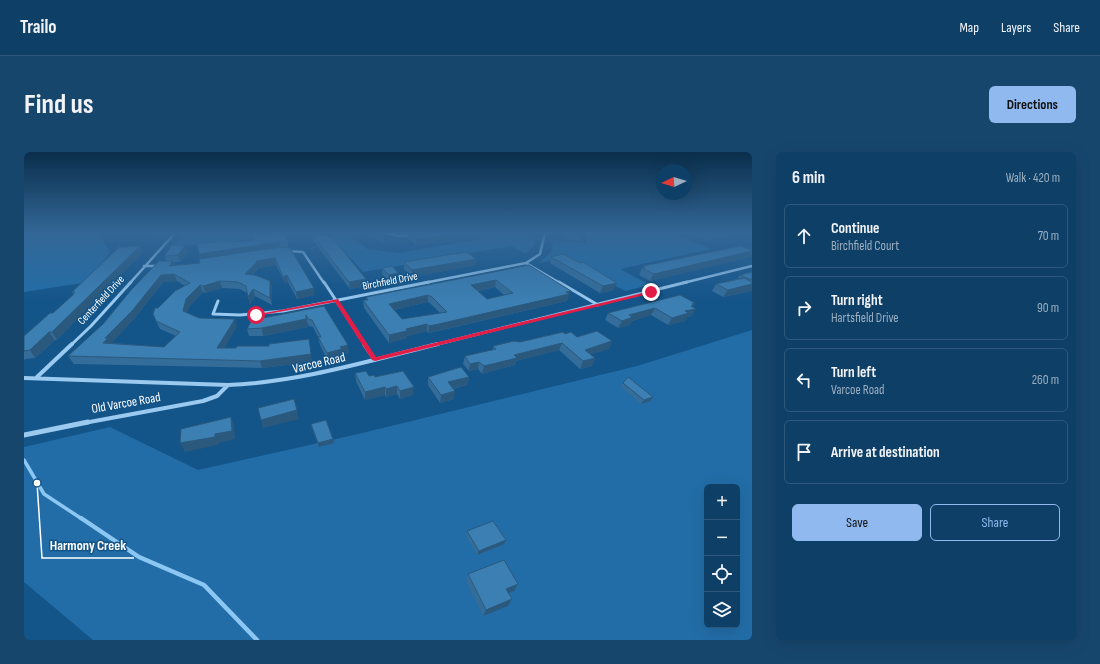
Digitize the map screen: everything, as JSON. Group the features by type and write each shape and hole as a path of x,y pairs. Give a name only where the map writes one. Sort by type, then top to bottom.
{"street":[{"name":"Centerfield Drive","path":"37,377 90,326 154,256"},
{"path":"307,256 375,360"},
{"name":"Birchfield Drive","path":"218,301 213,314 227,316 270,313 526,263 537,256"},
{"path":"526,263 598,305"},
{"path":"144,266 160,266"},
{"name":"Varcoe Road","path":"24,378 37,377 228,385 260,384 286,381 752,266"},
{"name":"Old Varcoe Road","path":"24,435 110,417 203,401 218,396 228,385"}],"shaded area":[{"path":"24,256 107,256 88,282 24,292"},
{"path":"348,256 455,256 363,272"},
{"path":"547,256 680,256 620,269 650,285 625,291 564,258 539,263"},
{"path":"752,330 752,640 93,640 24,582 24,447 110,427 198,470 358,434 637,366"}],"building":[{"path":"110,256 130,256 52,332 49,332 30,350 24,351 24,336 50,313 53,313 75,292 72,292"},
{"path":"221,256 295,256 314,288 296,292 287,275 283,277 275,258 256,261 257,262 245,274 255,275 270,281 270,298 253,289 248,297 246,286 238,282 220,281 203,286 200,285 186,299 183,311 199,318 235,319 217,348 236,348 237,346 269,346 269,344 309,339 311,354 260,361 68,356 103,324 131,290 159,261 173,261 169,266 200,263 199,259","holes":["174,274 190,283 175,291 158,308 155,308 153,314 156,321 180,332 164,347 103,343 108,338 105,338 132,311 161,275"]},
{"path":"329,256 347,256 366,279 349,282"},
{"path":"441,256 472,256 476,259 412,270 404,262"},
{"path":"566,256 580,263 583,262 617,283 603,286 551,257"},
{"path":"693,256 732,256 654,274 642,268 645,267 643,266"},
{"path":"529,265 571,291 566,292 569,294 439,324 429,326 427,324 389,335 363,300 368,300 366,297","holes":["496,280 513,293 487,299 471,285","428,295 447,312 402,319 389,304"]},
{"path":"392,266 398,273 389,275 382,268"},
{"path":"752,272 752,280 740,275"},
{"path":"744,278 752,282 752,284 728,290 716,284"},
{"path":"680,295 695,303 691,306 696,309 685,311 689,313 672,318 655,308 629,315 633,317 622,321 608,313"},
{"path":"324,306 348,345 340,347 342,349 327,353 318,337 321,337 312,320 308,319 306,315 306,319 262,328 247,329 253,318 263,318"},
{"path":"597,331 612,341 585,350 595,358 583,361 562,343 514,355 517,358 484,366 479,362 470,364 465,356 496,349 493,346 514,341 520,342 563,332 565,334 571,332 577,337"},
{"path":"461,367 469,377 448,382 455,391 441,395 428,377"},
{"path":"366,371 369,376 374,375 375,377 403,371 414,387 400,391 397,386 386,389 385,387 365,392 355,373"},
{"path":"628,377 653,397 644,400 623,383"},
{"path":"294,399 297,410 261,420 258,408"},
{"path":"231,417 232,431 215,434 215,437 180,443 181,429"},
{"path":"326,420 333,439 318,443 311,424"},
{"path":"493,521 506,540 479,551 467,531"},
{"path":"504,560 518,584 506,589 512,599 486,610 468,574"}],"waterway":[{"path":"24,460 44,494 82,519"},
{"path":"81,518 139,557 204,585 257,640"}],"place":[{"name":"Harmony Creek","path":"37,483"}],"route":[{"path":"256,315 337,300 375,360 651,292"}]}
